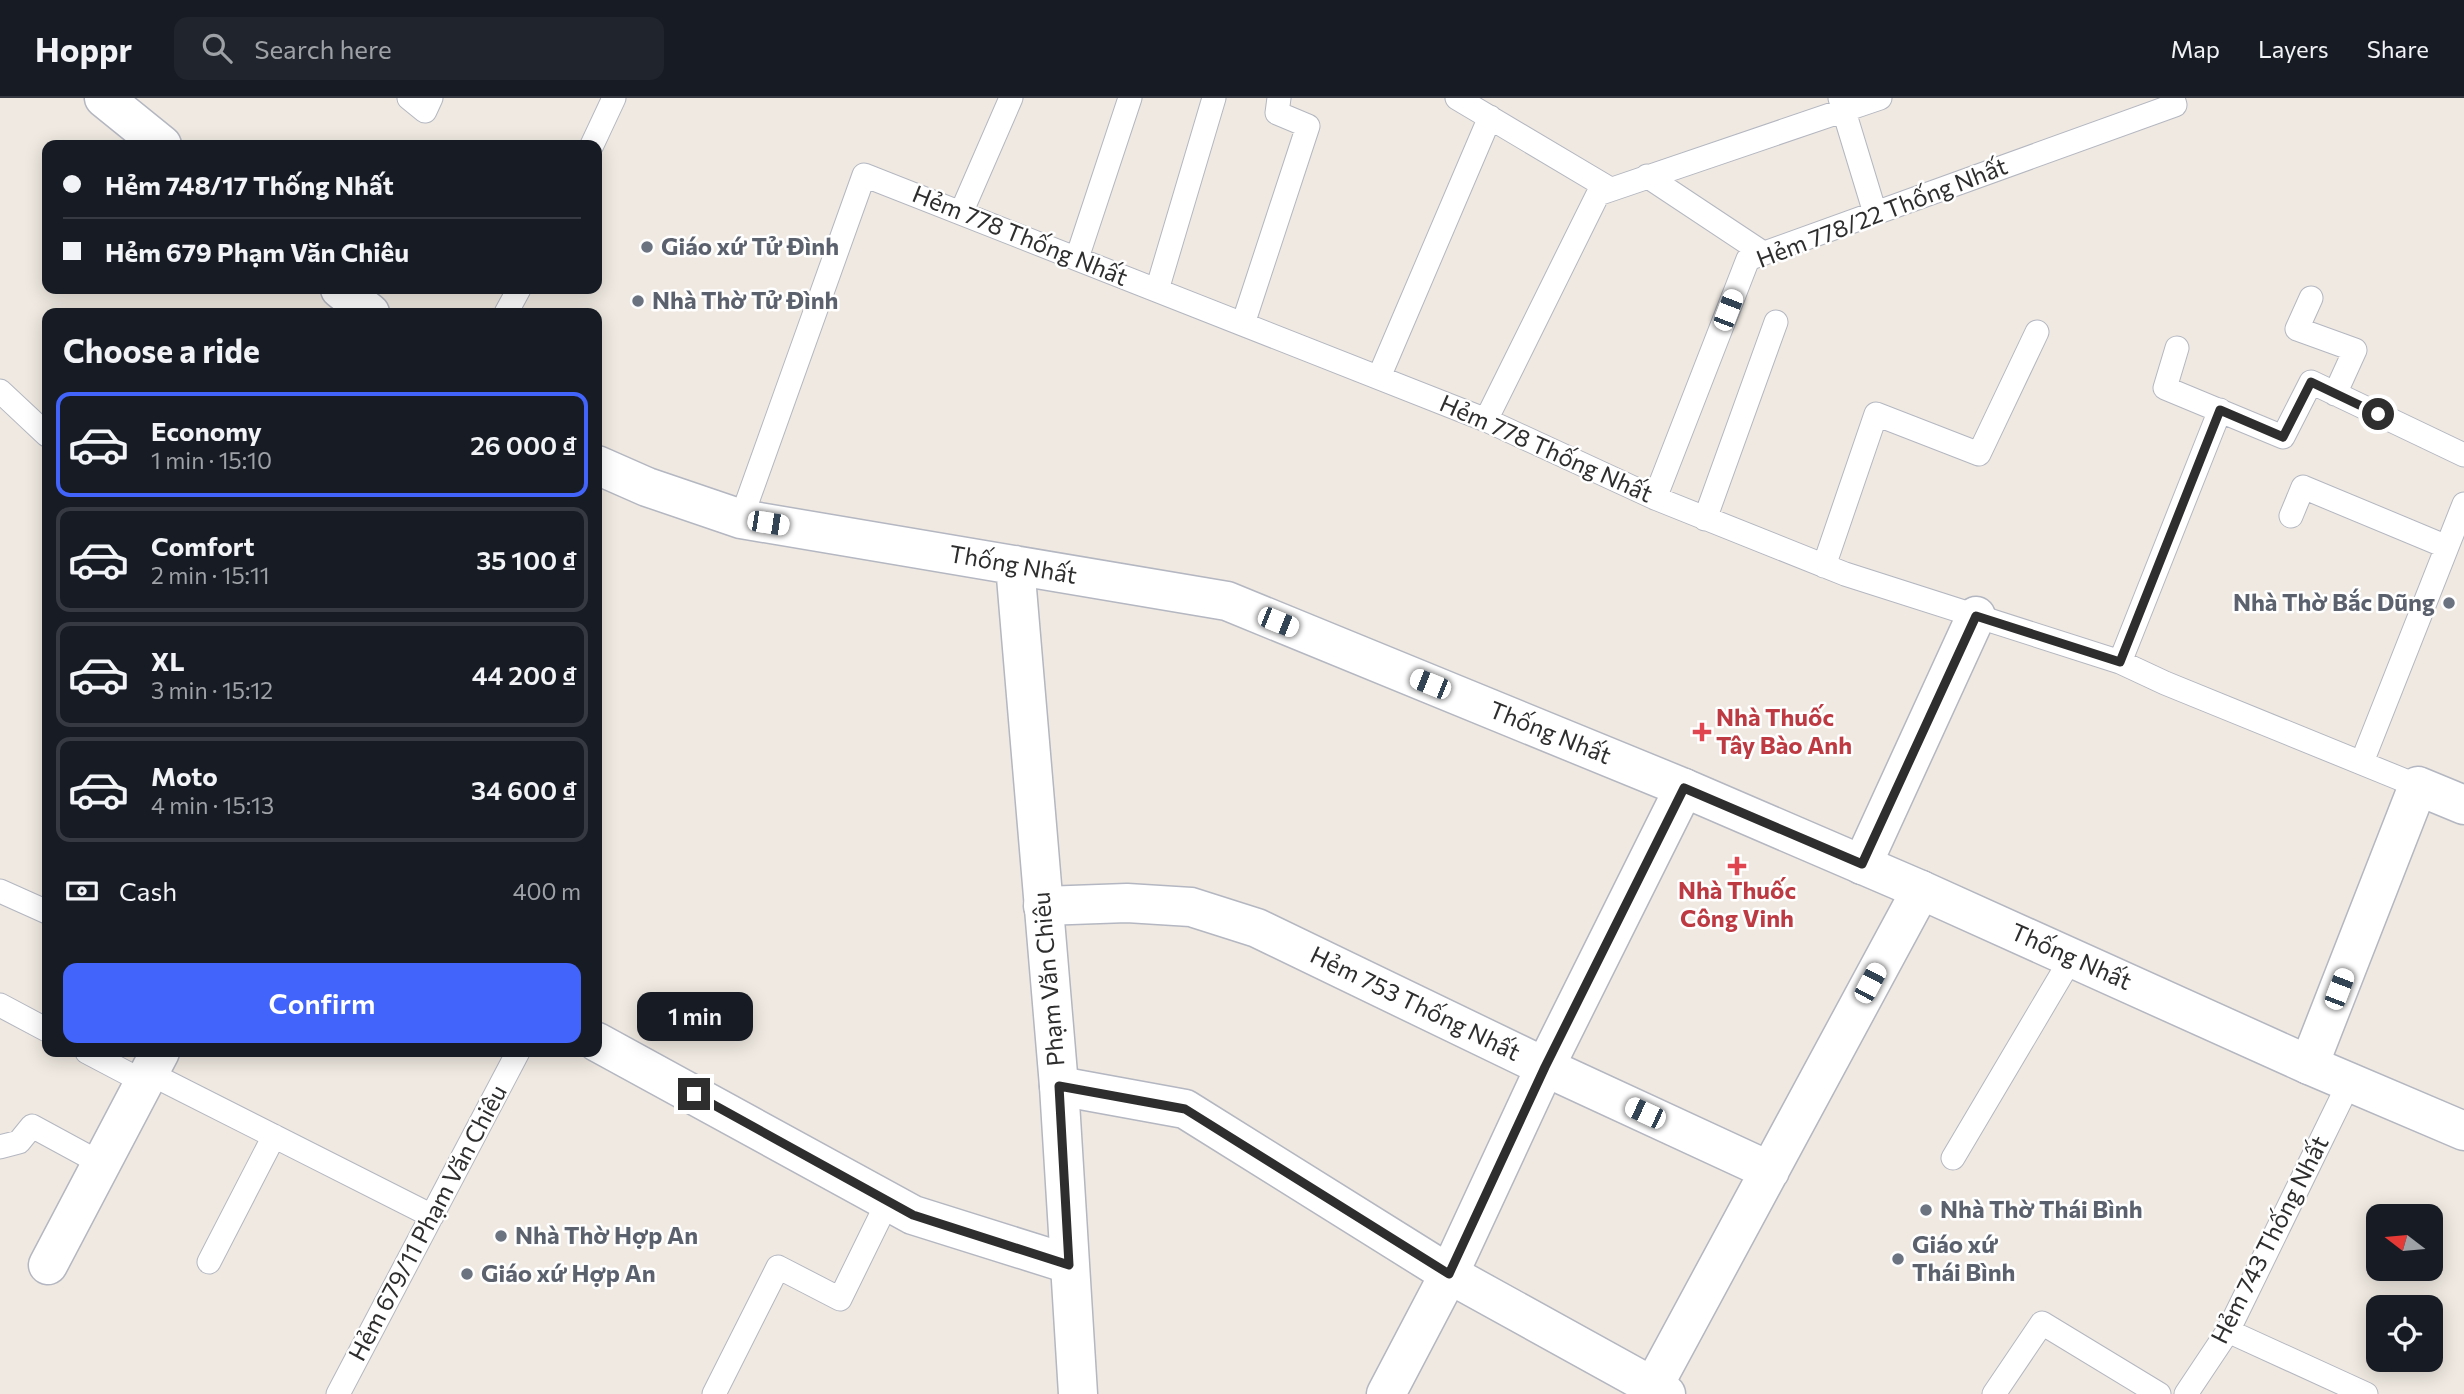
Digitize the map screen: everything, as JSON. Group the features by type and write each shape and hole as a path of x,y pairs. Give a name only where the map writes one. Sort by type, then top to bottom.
{"street":[{"path":"104,98 156,140"},
{"path":"346,294 364,308"},
{"name":"Thống Nhất","path":"602,467 647,487 741,519 1227,601 1684,788 1862,864 2349,1083 2464,1131"},
{"name":"Phạm Văn Chiêu","path":"1015,565 1059,1086 1077,1394"},
{"path":"1862,864 1976,616"},
{"path":"2309,1065 2418,786 2464,805"},
{"path":"1386,1394 1449,1274 1545,1067 1684,788"},
{"path":"1059,1086 1185,1109 1449,1274 1656,1392 1770,1171 1921,890"},
{"name":"Hẻm 753 Thống Nhất","path":"1043,906 1127,903 1191,907 1257,928 1545,1067 1770,1171"},
{"path":"602,1045 913,1215 1069,1265"},
{"path":"48,1265 151,1069"}],"lane":[{"path":"409,98 425,111 432,98"},
{"path":"594,140 614,98"},
{"path":"961,213 1011,98"},
{"path":"1077,258 1130,98"},
{"path":"1157,290 1213,98"},
{"path":"1244,324 1308,126 1277,113 1279,98"},
{"path":"1457,98 1610,189"},
{"path":"1486,420 1598,194 1842,104 1880,98"},
{"name":"Hẻm 778/22 Thống Nhất","path":"1655,498 1748,259 2181,100"},
{"path":"1842,104 1875,213"},
{"path":"1379,377 1490,117"},
{"name":"Hẻm 778 Thống Nhất","path":"741,519 864,175 1486,420 1655,498 1824,566 2120,662 2165,683 2418,786"},
{"path":"1647,176 1763,253"},
{"path":"2311,298 2297,329 2355,351 2335,394"},
{"path":"1705,519 1776,322"},
{"path":"1824,566 1876,414 1979,454 2037,332"},
{"path":"2177,348 2165,388 2283,437 2311,382 2464,455"},
{"path":"0,391 42,430"},
{"path":"2120,662 2220,410"},
{"path":"2291,516 2303,487 2447,547"},
{"path":"2362,762 2464,504"},
{"path":"0,891 42,910"},
{"path":"1953,1158 2072,957"},
{"path":"0,1004 42,1027"},
{"path":"106,1057 151,1069 274,1136 432,1216"},
{"name":"Hẻm 679/11 Phạm Văn Chiêu","path":"338,1394 515,1057"},
{"name":"Hẻm 743 Thống Nhất","path":"2186,1394 2228,1331 2349,1083"},
{"path":"0,1147 19,1142 32,1126 102,1164"},
{"path":"209,1262 274,1136"},
{"path":"715,1394 778,1267 841,1299 888,1201"},
{"path":"1994,1394 2042,1323 2159,1394"},
{"path":"2228,1331 2366,1394"}],"place":[{"name":"Giáo xứ Tử Đình","path":"647,247"},
{"name":"Nhà Thờ Tử Đình","path":"638,301"},
{"name":"Nhà Thờ Bắc Dũng","path":"2449,603"},
{"name":"Nhà Thuốc Tây Bào Anh","path":"1702,732"},
{"name":"Nhà Thuốc Công Vinh","path":"1737,866"},
{"name":"Nhà Thờ Thái Bình","path":"1926,1210"},
{"name":"Nhà Thờ Hợp An","path":"501,1236"},
{"name":"Giáo xứ Thái Bình","path":"1898,1259"},
{"name":"Giáo xứ Hợp An","path":"467,1274"}],"route":[{"path":"694,1094 913,1215 1069,1265 1059,1086 1185,1109 1449,1274 1545,1067 1684,788 1862,864 1976,616 2120,662 2220,410 2283,437 2311,382 2378,414"}]}
